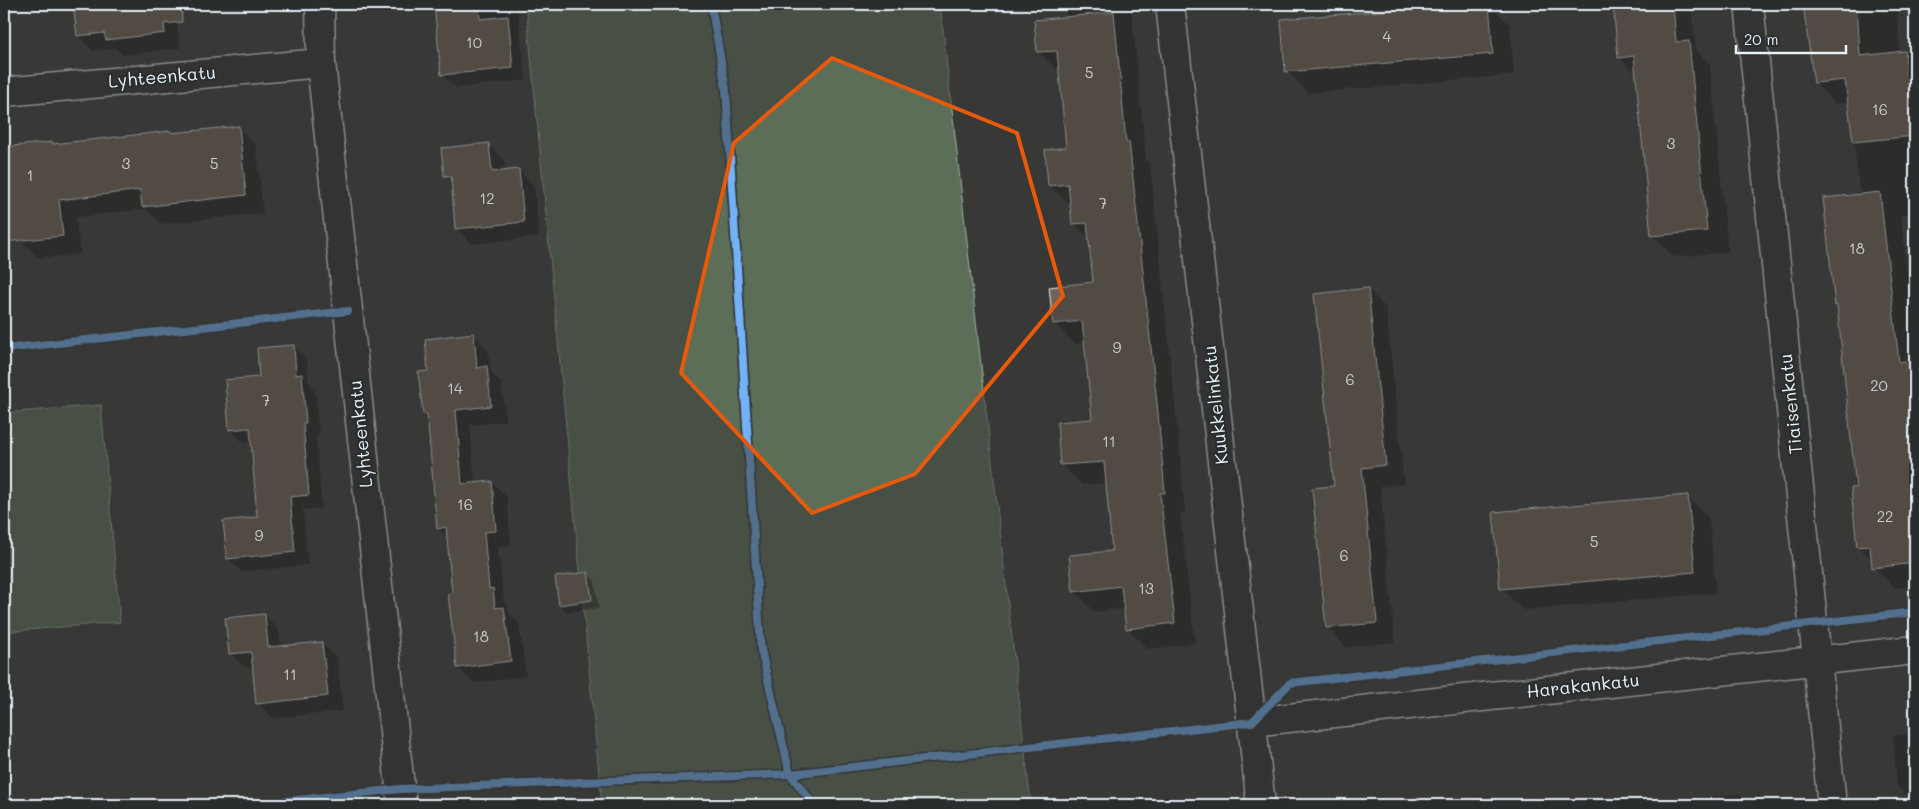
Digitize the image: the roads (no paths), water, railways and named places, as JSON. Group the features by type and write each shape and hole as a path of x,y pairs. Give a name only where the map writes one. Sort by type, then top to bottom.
{"street":[{"name":"Lyhteenkatu","path":"320,4 321,63 402,805"},
{"name":"Kuukkelinkatu","path":"1170,4 1261,805"},
{"name":"Tiaisenkatu","path":"1749,4 1832,805"},
{"name":"Lyhteenkatu","path":"4,92 321,63"},
{"name":"Harakankatu","path":"1252,722 1915,650"}]}
